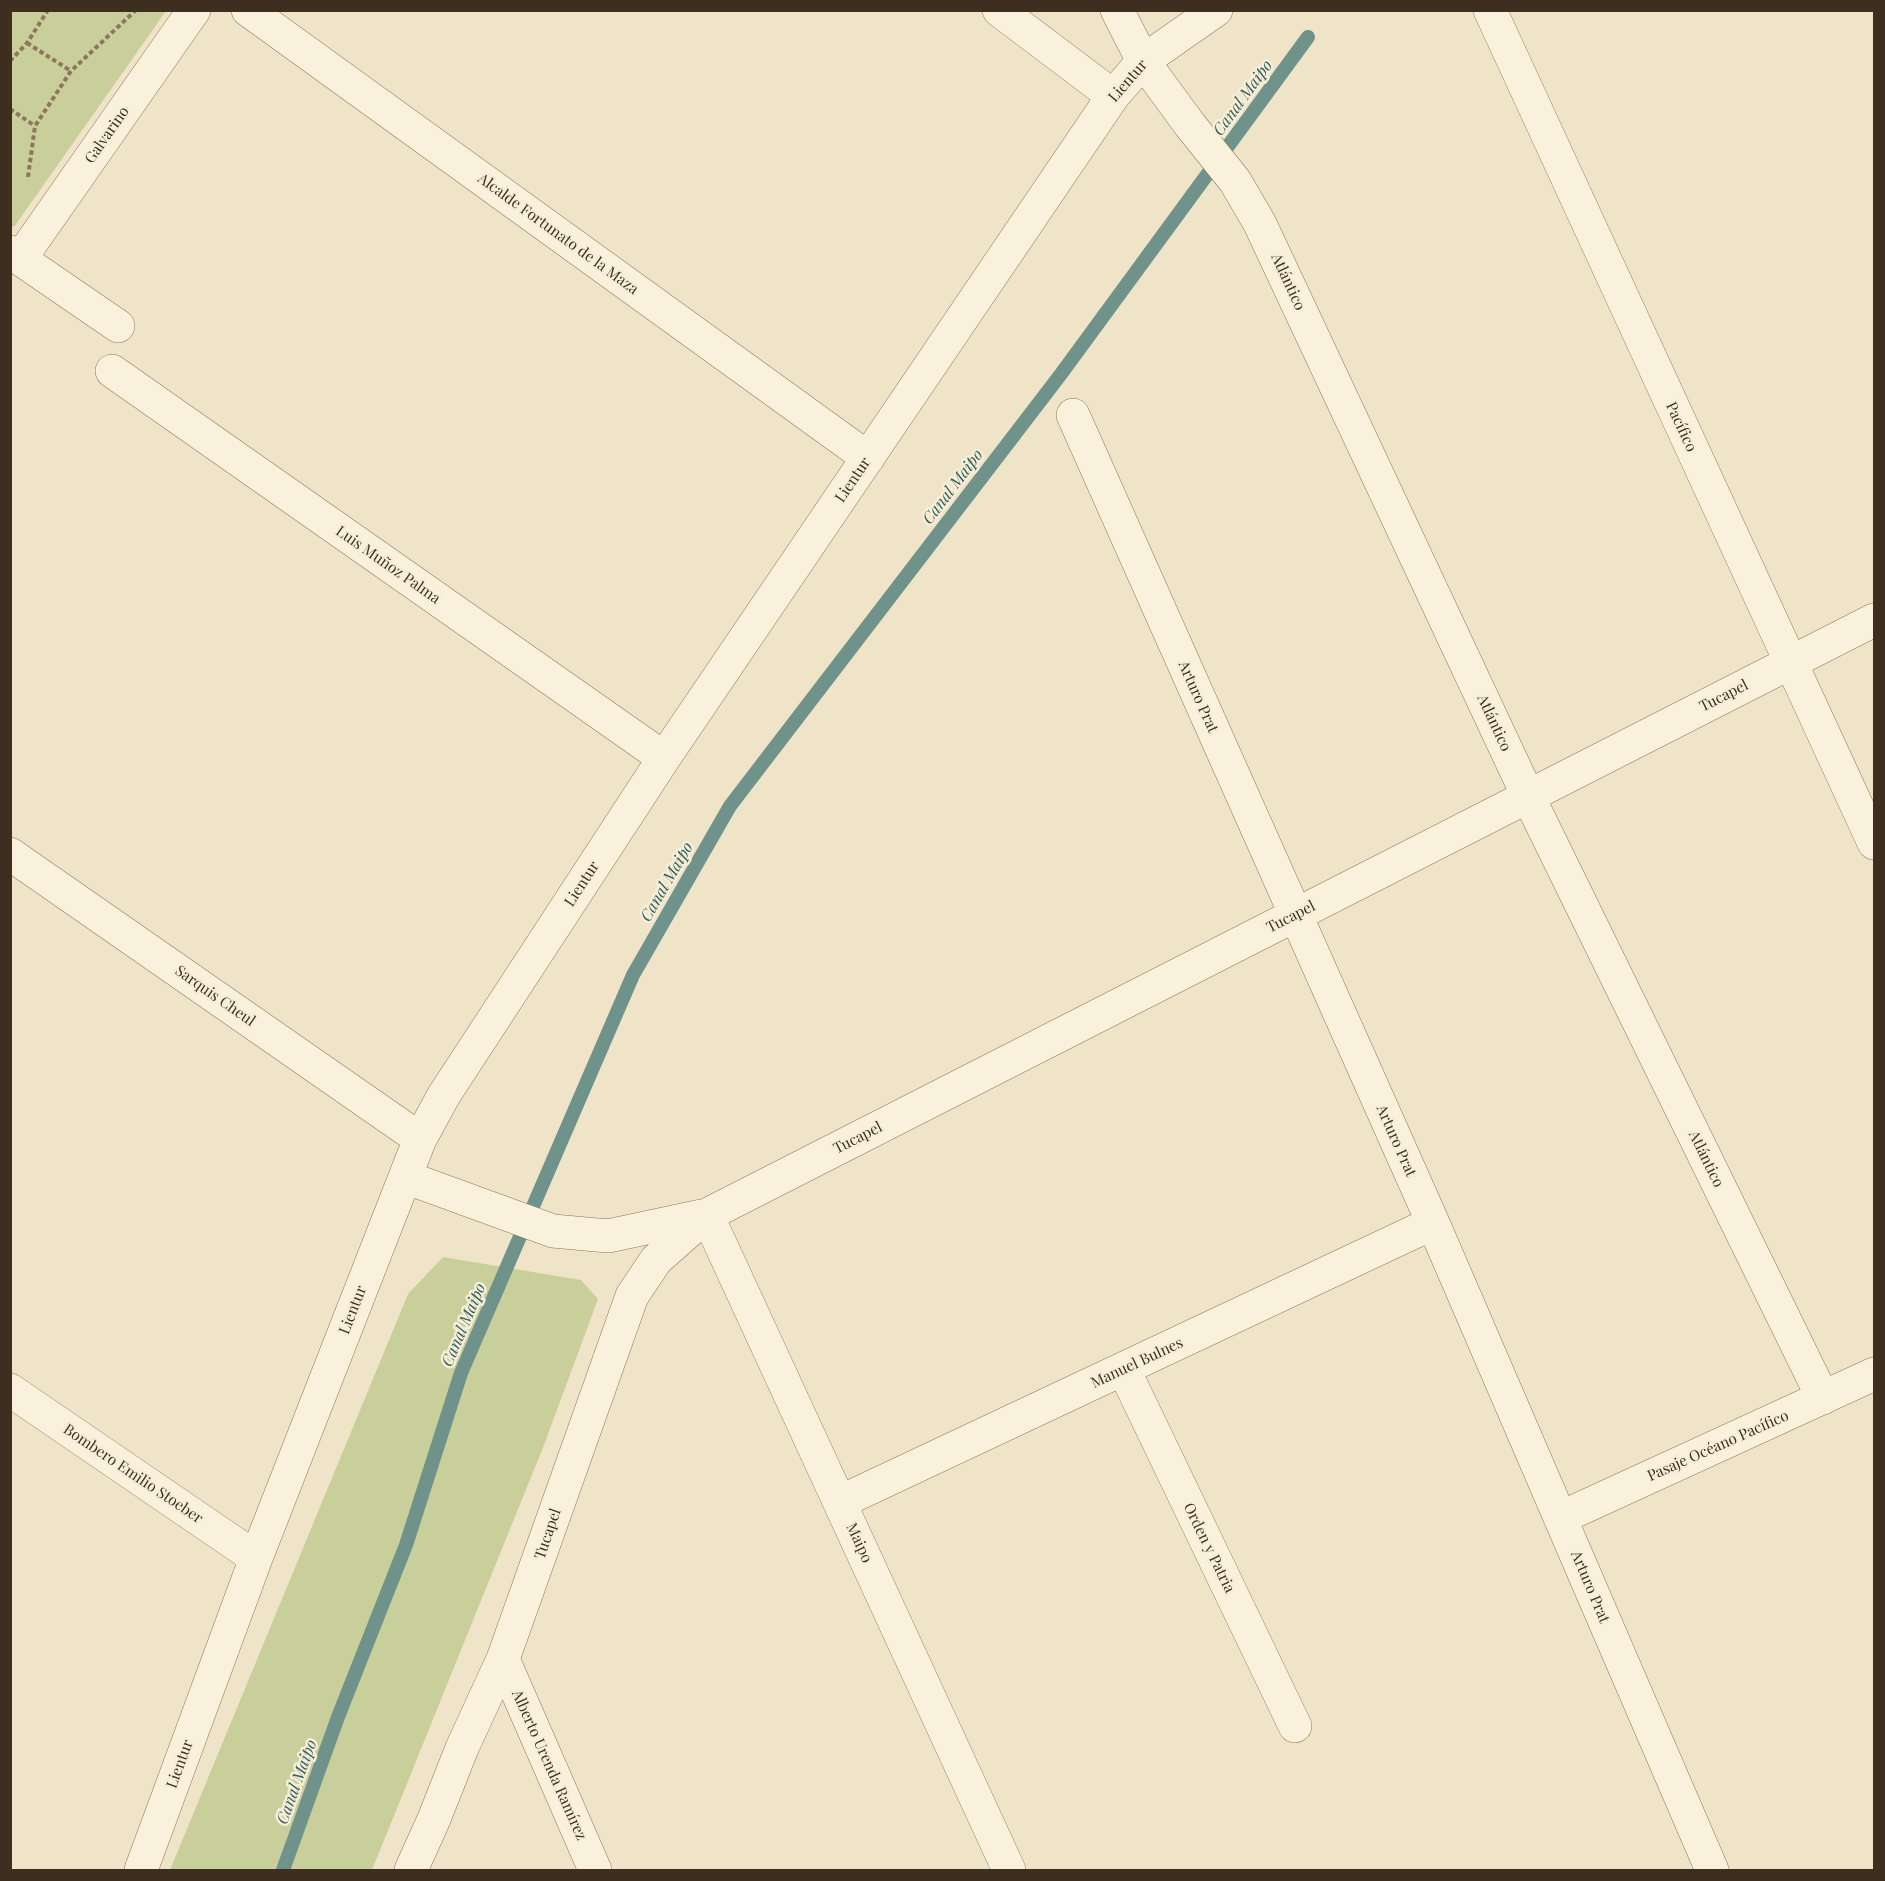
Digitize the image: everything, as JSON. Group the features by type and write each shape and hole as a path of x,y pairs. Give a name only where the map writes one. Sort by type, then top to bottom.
{"street":[{"name":"Galvarino","path":"16,255 194,10"},
{"name":"Alcalde Fortunato de la Maza","path":"248,10 868,458"},
{"path":"999,10 1113,96"},
{"name":"Atlántico","path":"1117,10 1143,60 1190,125 1235,181 1260,224 1528,796 1823,1398"},
{"name":"Lientur","path":"141,1870 256,1558 420,1139 444,1095 664,758 1113,96 1143,60 1216,10"},
{"name":"Pacífico","path":"1490,10 1875,843"},
{"path":"16,255 118,326"},
{"name":"Luis Muñoz Palma","path":"112,371 664,758"},
{"name":"Arturo Prat","path":"1073,415 1433,1223 1712,1870"},
{"name":"Tucapel","path":"411,1870 462,1748 503,1659 632,1296 656,1260 707,1215 1875,620"},
{"name":"Sarquis Cheul","path":"10,854 420,1139"},
{"name":"Tucapel","path":"405,1177 553,1231 608,1236 707,1215"},
{"name":"Maipo","path":"707,1215 1009,1870"},
{"name":"Manuel Bulnes","path":"840,1502 1433,1223"},
{"name":"Orden y Patria","path":"1124,1370 1295,1726"},
{"name":"Pasaje Océano Pacífico","path":"1560,1518 1875,1374"},
{"name":"Bombero Emilio Stoeber","path":"10,1390 256,1558"},
{"name":"Alberto Urenda Ramírez","path":"503,1659 595,1870"}],"path":[{"path":"10,61 27,43 48,10"},
{"path":"28,180 35,126 71,71 136,10"},
{"path":"27,43 71,71"},
{"path":"10,109 35,126"}],"green space":[{"path":"11,10 166,11 14,227 10,224"},
{"path":"443,1257 581,1280 598,1299 544,1445 372,1870 170,1870 408,1294"}],"waterway":[{"name":"Canal Maipo","path":"283,1870 338,1717 406,1545 461,1373 633,975 730,806 1061,374 1308,37"}]}
